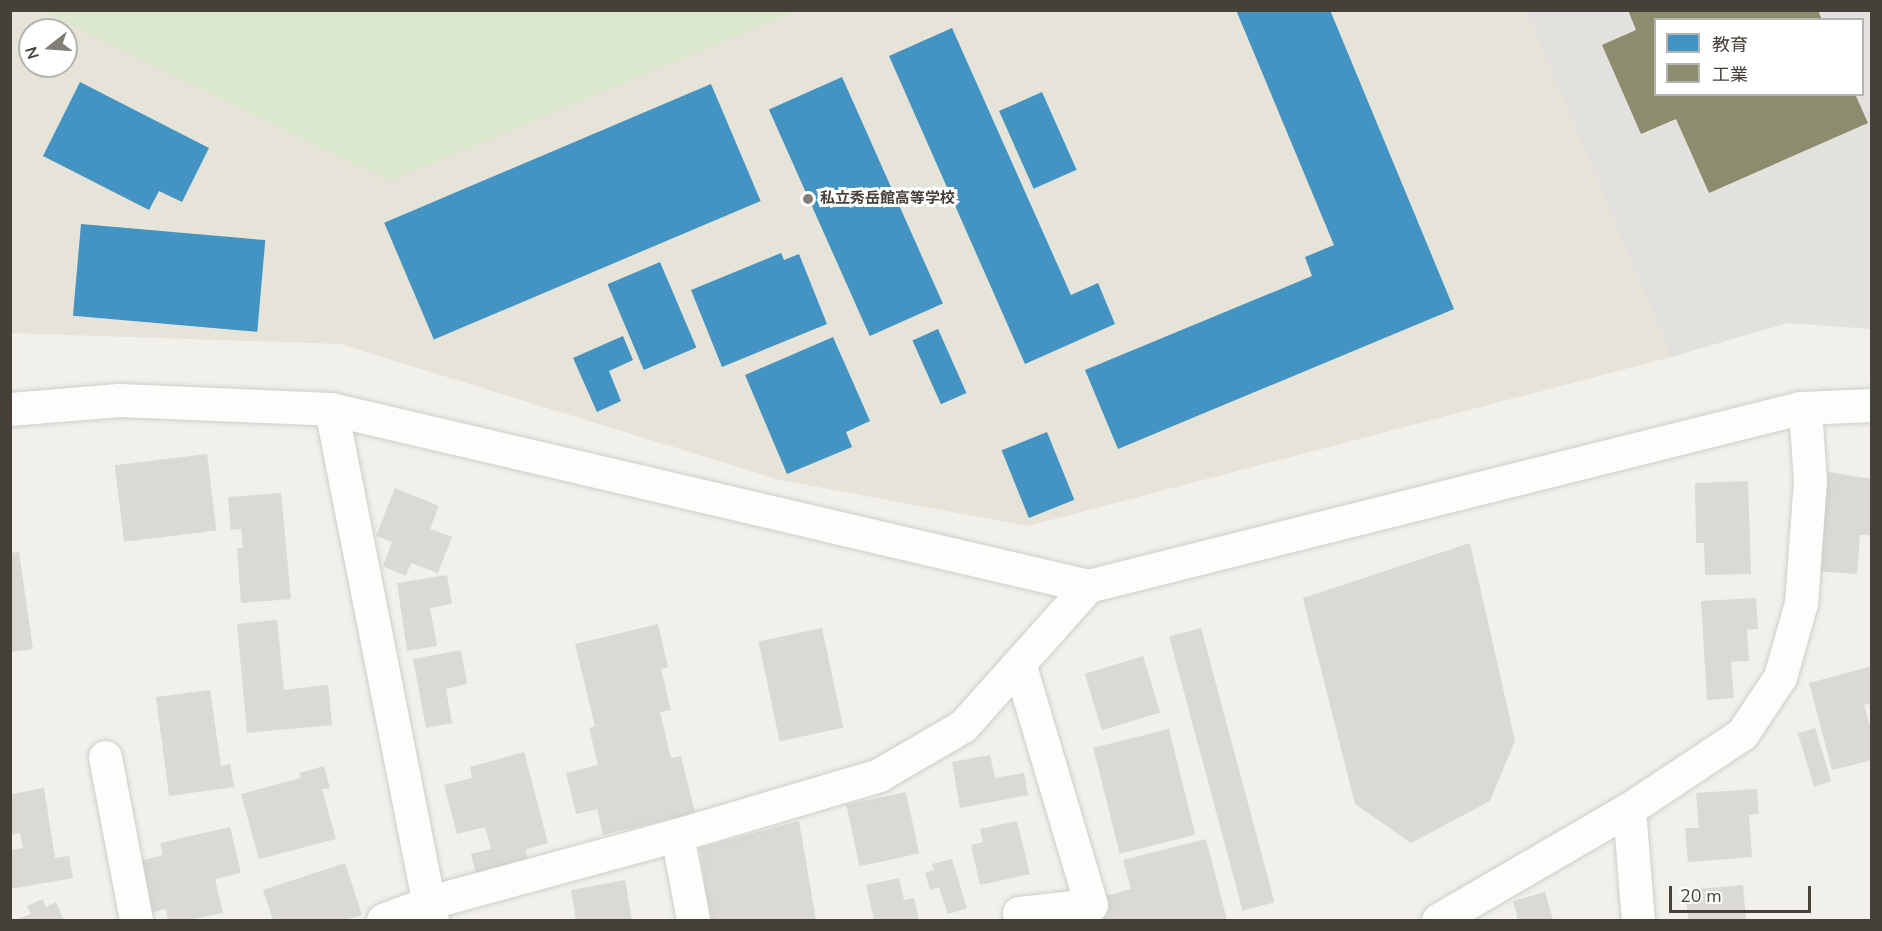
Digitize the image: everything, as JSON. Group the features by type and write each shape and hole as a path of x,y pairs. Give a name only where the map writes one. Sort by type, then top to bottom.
{"street":[{"path":"10,409 119,400 331,409 1088,586 1805,408 1872,405"},
{"path":"1438,921 1629,809 1742,735 1780,677 1801,603 1810,480 1805,408"},
{"path":"331,409 431,911"},
{"path":"383,921 431,911 879,775 963,726 1088,586"},
{"path":"1019,663 1091,905 1018,913 1020,921"},
{"path":"105,757 136,921"},
{"path":"1629,809 1638,921"},
{"path":"677,836 693,921"}],"shaded area":[{"name":"私立秀岳館高等学校","path":"1526,10 1671,357 1028,526 780,480 340,344 11,333 11,11"},
{"path":"1526,11 1871,11 1871,329 1788,323 1671,357"}],"green space":[{"path":"39,10 797,10 390,181 78,29 78,18 55,18"}],"building: 教育":[{"path":"1236,10 1330,10 1454,309 1118,449 1085,370 1312,276 1305,257 1334,245"},
{"path":"952,28 1071,295 1098,283 1115,324 1025,364 889,56"},
{"path":"842,77 943,304 870,336 769,110"},
{"path":"80,82 209,148 182,202 159,191 149,210 43,156"},
{"path":"711,84 761,201 434,340 384,223"},
{"path":"1042,92 1077,170 1034,189 999,111"},
{"path":"81,224 265,240 257,332 73,316"},
{"path":"781,253 784,260 799,254 827,324 722,367 691,290"},
{"path":"660,262 696,348 644,370 608,284"},
{"path":"938,329 966,393 941,404 912,340"},
{"path":"623,336 633,360 609,371 621,401 597,412 573,358"},
{"path":"833,337 870,421 846,432 852,447 787,474 745,375"},
{"path":"1047,432 1074,500 1029,518 1002,450"}],"building: 工業":[{"path":"1628,10 1818,10 1821,18 1654,18 1654,96 1856,96 1868,123 1709,193 1676,119 1641,134 1602,45 1636,30"}],"building: その他":[{"path":"207,454 216,530 124,542 115,465"},
{"path":"1823,471 1872,479 1872,535 1860,535 1857,574 1816,571"},
{"path":"1748,481 1751,574 1705,575 1704,543 1696,543 1695,483"},
{"path":"395,488 439,506 430,529 452,537 438,573 411,563 406,576 383,566 392,542 376,536"},
{"path":"281,493 291,599 241,603 237,548 243,548 241,529 231,530 228,497"},
{"path":"1470,543 1515,741 1490,801 1411,843 1355,804 1303,598"},
{"path":"19,552 33,649 10,652 10,553"},
{"path":"447,575 452,604 430,608 437,646 407,651 397,583"},
{"path":"1756,598 1758,629 1747,630 1749,661 1731,662 1734,698 1707,700 1701,601"},
{"path":"277,620 284,690 328,685 332,725 247,733 237,624"},
{"path":"658,624 668,667 661,669 671,710 660,712 671,758 681,756 695,813 603,835 597,809 576,814 566,773 598,765 589,728 595,726 575,644"},
{"path":"822,628 843,728 780,741 758,642"},
{"path":"1201,628 1275,902 1243,911 1169,637"},
{"path":"461,650 467,684 446,689 452,723 426,728 413,659"},
{"path":"1143,656 1160,712 1102,730 1085,674"},
{"path":"1872,666 1872,703 1864,705 1872,733 1872,760 1832,770 1809,683"},
{"path":"210,690 221,766 230,764 234,787 169,796 156,697"},
{"path":"1815,728 1831,782 1814,787 1798,733"},
{"path":"1169,729 1195,835 1120,854 1093,748"},
{"path":"524,752 548,843 525,850 529,863 477,877 471,854 491,849 485,827 457,834 444,785 472,778 470,767"},
{"path":"990,755 995,778 1024,773 1028,795 960,808 952,762"},
{"path":"324,766 330,788 322,789 336,839 259,859 241,794 301,778 299,773"},
{"path":"44,788 55,858 69,856 73,878 10,889 11,850 23,848 20,833 10,835 12,794"},
{"path":"1757,789 1759,814 1749,815 1752,857 1688,862 1685,828 1699,828 1696,793"},
{"path":"906,792 919,854 859,866 846,805"},
{"path":"799,821 816,920 711,920 699,848"},
{"path":"1017,821 1030,874 980,885 971,845 983,842 980,829"},
{"path":"230,827 241,873 215,879 223,913 190,920 168,920 166,909 149,913 137,862 163,855 160,843"},
{"path":"1206,839 1227,920 1104,920 1098,898 1131,889 1123,860"},
{"path":"952,859 967,908 948,914 939,887 930,890 925,873 934,870 932,864"},
{"path":"345,863 362,915 345,920 273,920 263,890"},
{"path":"899,878 904,900 914,898 919,920 874,920 866,885"},
{"path":"625,880 632,920 576,920 571,890"},
{"path":"1743,885 1746,920 1688,920 1686,890"},
{"path":"1545,892 1553,920 1518,920 1513,901"},
{"path":"43,899 46,907 56,902 64,920 15,920 31,914 27,906"}],"place":[{"name":"私立秀岳館高等学校","path":"808,199"}]}
